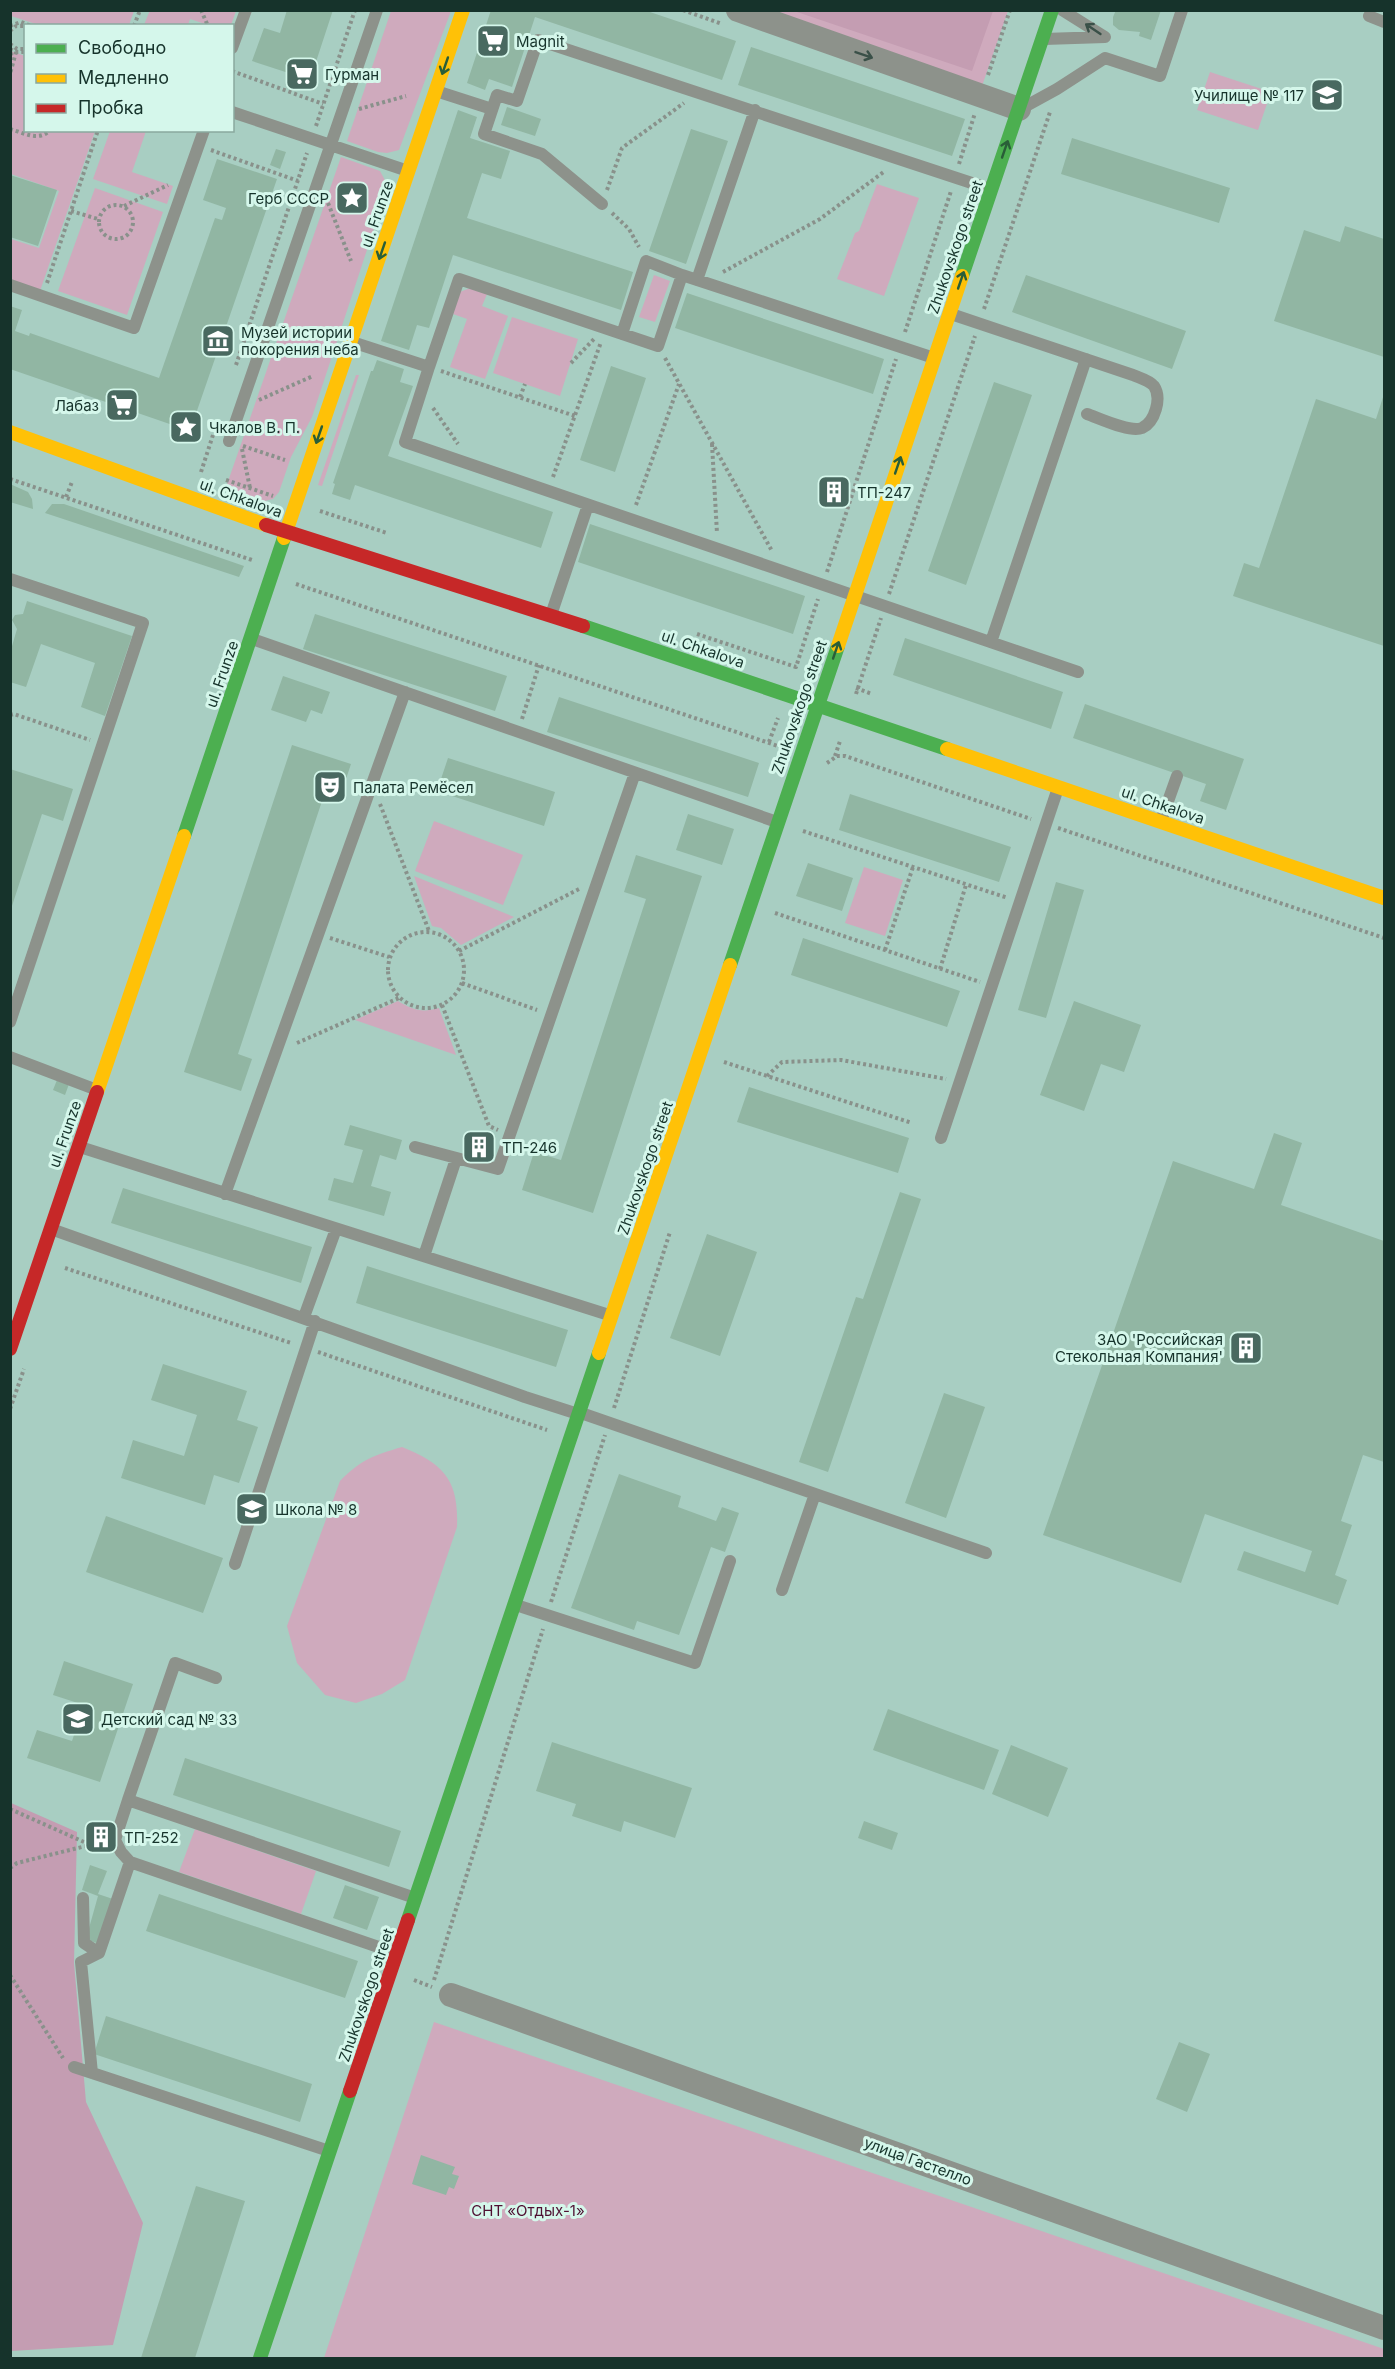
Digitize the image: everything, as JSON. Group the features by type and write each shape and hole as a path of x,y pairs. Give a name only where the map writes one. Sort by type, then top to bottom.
{"street":[{"name":"ul. Frunze","path":"10,1348 463,10"},
{"path":"738,10 1019,109"},
{"name":"Zhukovskogo street","path":"260,2358 1052,10"},
{"name":"ul. Chkalova","path":"10,432 286,532 551,615 1384,898"},
{"name":"улица Гастелло","path":"441,1991 1384,2328"}],"lane":[{"path":"234,43 246,10"},
{"path":"235,443 240,408 377,10"},
{"path":"1043,39 1105,37 1062,10"},
{"path":"1019,109 1057,89 1105,58 1160,76 1182,10"},
{"path":"1369,16 1384,21"},
{"path":"602,204 542,154 484,134 497,95 517,101 538,40 992,189"},
{"path":"434,96 492,109"},
{"path":"701,281 755,110"},
{"path":"234,112 409,171"},
{"path":"10,285 134,328 203,132"},
{"path":"622,334 646,261 899,348 935,358"},
{"path":"682,275 658,346 459,279 405,442 1078,672"},
{"path":"950,313 1146,380 1155,387 1156,409 1151,420 1141,428 1131,428 1088,414"},
{"path":"351,341 429,367"},
{"path":"991,642 1086,359"},
{"path":"551,615 588,506"},
{"path":"10,579 142,623 10,1022"},
{"path":"251,638 777,823"},
{"path":"225,1194 405,692"},
{"path":"415,1147 498,1169 635,773"},
{"path":"1161,822 1177,776"},
{"path":"940,1138 1058,787"},
{"path":"10,1057 98,1090"},
{"path":"78,1147 613,1316"},
{"path":"424,1256 456,1159"},
{"path":"50,1228 525,1397 609,1422 986,1553"},
{"path":"235,1564 336,1229"},
{"path":"782,1590 815,1494"},
{"path":"515,1604 695,1663 730,1561"},
{"path":"216,1678 175,1662 115,1840 121,1852 130,1862 397,1954"},
{"path":"128,1800 416,1898"},
{"path":"92,2073 81,1962 99,1953 130,1862"},
{"path":"83,1899 84,1943 99,1953"},
{"path":"74,2067 330,2152"}],"path":[{"path":"235,368 355,10"},
{"path":"796,667 1010,10"},
{"path":"12,24 28,24"},
{"path":"10,31 16,26 24,26"},
{"path":"10,44 24,51"},
{"path":"10,49 16,52"},
{"path":"10,54 24,51"},
{"path":"10,74 16,52"},
{"path":"234,72 323,104"},
{"path":"835,757 1057,89"},
{"path":"318,120 423,92 434,96"},
{"path":"646,261 628,229 602,204 622,148 699,92"},
{"path":"10,129 38,138 47,132"},
{"path":"42,296 97,132"},
{"path":"198,146 298,181"},
{"path":"305,157 319,180 366,297"},
{"path":"701,281 820,219 888,169 909,162"},
{"path":"123,206 129,210 134,219 133,228 125,237 112,240 100,229 98,219 103,210 109,206 123,206 188,176"},
{"path":"71,211 98,219"},
{"path":"571,363 606,328"},
{"path":"548,492 606,328"},
{"path":"658,346 783,570"},
{"path":"240,408 344,363"},
{"path":"429,367 575,416"},
{"path":"520,398 525,384"},
{"path":"631,520 679,384"},
{"path":"421,392 474,466"},
{"path":"201,472 214,430"},
{"path":"212,436 308,468"},
{"path":"712,442 718,548"},
{"path":"235,443 250,488"},
{"path":"11,481 251,559"},
{"path":"292,583 826,764 835,757 845,756 1384,938"},
{"path":"517,732 539,665"},
{"path":"10,715 14,714 102,745"},
{"path":"373,784 429,931"},
{"path":"803,831 1020,902"},
{"path":"885,950 913,867"},
{"path":"459,951 598,879"},
{"path":"940,969 966,885"},
{"path":"775,913 992,987"},
{"path":"429,931 441,934 459,951 464,966 462,983 457,992 442,1005 427,1008 412,1006 399,998 392,989 388,979 389,957 398,943 412,934 429,931"},
{"path":"318,934 389,957"},
{"path":"462,983 551,1016"},
{"path":"277,1052 399,998"},
{"path":"442,1005 489,1126 510,1134"},
{"path":"766,1076 782,1062 841,1060 947,1079"},
{"path":"723,1062 912,1123"},
{"path":"391,1970 441,1991 547,1616 653,1284"},
{"path":"10,1809 130,1862"},
{"path":"10,1868 17,1863 90,1845"},
{"path":"10,1975 66,2063 74,2067"}],"green space":[{"path":"11,10 134,10 129,24 36,24 11,16"},
{"path":"150,10 236,10 231,24 205,24 190,19 188,24 144,24"},
{"path":"391,11 451,11 399,150 387,153 347,141"},
{"path":"760,11 1008,11 982,86"},
{"path":"11,51 24,56 24,132 95,132 40,291 11,281 11,239 39,248 59,191 11,174"},
{"path":"1210,72 1271,92 1258,130 1197,110"},
{"path":"110,132 146,132 132,172 173,186 167,204 93,179"},
{"path":"341,157 380,171 388,186 312,417 291,457 279,492 273,499 260,502 225,490"},
{"path":"877,184 919,198 884,296 837,279"},
{"path":"95,188 163,212 127,315 58,291"},
{"path":"654,275 670,281 655,322 639,317"},
{"path":"470,288 487,294 482,306 508,316 485,379 450,367 467,319 453,314 460,292"},
{"path":"512,317 578,339 560,396 493,373"},
{"path":"356,375 359,375 322,486 318,485"},
{"path":"434,821 523,855 503,905 415,871"},
{"path":"864,867 903,880 885,936 845,923"},
{"path":"414,876 514,917 461,945 441,928 432,926"},
{"path":"398,1001 418,1010 439,1008 456,1055 355,1020"},
{"path":"402,1447 429,1460 446,1476 455,1497 457,1527 405,1680 382,1694 356,1703 325,1695 297,1663 287,1626 340,1481 368,1459"},
{"path":"195,1829 316,1871 301,1914 179,1872"},
{"name":"СНТ «Отдых-1»","path":"434,2022 1384,2349 1384,2358 324,2358"}],"shaded area":[{"path":"794,11 993,11 972,71"},
{"path":"11,1803 77,1832 74,1963 86,2102 143,2223 113,2345 11,2351"}],"building":[{"path":"287,10 333,10 310,80 252,61 264,28 280,33"},
{"path":"491,10 644,10 736,41 722,80 535,17 512,87 489,79 485,90 467,83"},
{"path":"1116,10 1161,10 1151,40 1139,36 1140,32 1119,30 1113,25"},
{"path":"751,47 965,119 952,156 738,85"},
{"path":"507,107 541,119 535,136 501,125"},
{"path":"458,110 477,117 470,138 510,151 501,179 482,173 467,218 633,272 621,310 453,255 429,328 417,325 409,350 381,341"},
{"path":"691,129 728,141 686,264 649,251"},
{"path":"1072,138 1230,188 1219,223 1061,174"},
{"path":"276,149 286,152 280,169 270,165"},
{"path":"217,159 277,179 190,431 10,369 10,306 22,310 15,331 29,336 30,333 159,378 215,218 222,220 226,208 203,200"},
{"path":"10,175 57,190 38,246 10,237"},
{"path":"1345,226 1384,239 1384,357 1274,321 1304,230 1340,242"},
{"path":"1026,275 1186,331 1172,369 1012,312"},
{"path":"687,293 884,359 873,394 675,328"},
{"path":"377,360 404,369 400,382 413,386 388,456 553,512 541,548 355,485 350,500 332,494 335,484 333,483 371,371"},
{"path":"611,366 646,378 615,472 580,460"},
{"path":"994,382 1032,395 966,585 928,571"},
{"path":"1384,394 1384,646 1233,596 1244,563 1259,568 1316,399 1376,419"},
{"name":"ТП-247","path":"829,477 846,482 839,507 822,501"},
{"path":"10,484 28,492 32,499 33,509 10,502"},
{"path":"52,504 64,504 244,566 239,577 45,513"},
{"path":"590,524 805,596 793,634 578,562"},
{"path":"27,601 132,636 105,716 81,707 95,663 41,644 26,687 10,682 10,653 17,629 12,620 15,615 23,614"},
{"path":"315,614 507,676 495,711 303,649"},
{"path":"905,638 1063,692 1051,729 893,675"},
{"path":"283,676 330,692 322,714 311,710 306,722 271,710"},
{"path":"559,697 759,763 748,797 547,732"},
{"path":"1085,704 1244,759 1226,810 1200,801 1206,784 1073,738"},
{"path":"292,745 351,764 340,797 325,792 238,1054 252,1059 241,1091 184,1072"},
{"path":"448,758 555,792 544,826 437,791"},
{"path":"10,769 73,789 63,821 42,814 11,909"},
{"path":"850,794 1011,847 999,882 839,830"},
{"path":"688,814 734,829 722,865 676,850"},
{"path":"636,855 702,876 593,1213 522,1190 534,1152 561,1160 646,899 624,892"},
{"path":"808,863 853,878 842,911 796,896"},
{"path":"1056,882 1084,890 1046,1018 1018,1010"},
{"path":"803,938 960,991 947,1027 791,975"},
{"path":"1074,1001 1141,1025 1124,1072 1101,1064 1084,1111 1040,1095"},
{"path":"57,1080 69,1084 65,1095 53,1090"},
{"path":"749,1087 909,1138 898,1173 737,1122"},
{"path":"350,1125 402,1140 396,1160 380,1155 371,1186 391,1192 384,1216 328,1200 334,1178 353,1183 363,1150 344,1145"},
{"name":"ЗАО 'Российская Стекольная Компания'","path":"1274,1133 1302,1143 1281,1205 1384,1241 1384,1462 1363,1455 1341,1521 1352,1525 1335,1575 1347,1580 1338,1605 1237,1570 1244,1551 1305,1572 1312,1551 1205,1514 1181,1583 1043,1535 1173,1161 1254,1189"},
{"name":"ТП-246","path":"476,1138 487,1141 482,1157 471,1153"},
{"path":"123,1188 312,1247 301,1283 111,1223"},
{"path":"900,1192 921,1199 828,1472 799,1462 856,1297 863,1299"},
{"path":"707,1234 757,1252 720,1356 670,1338"},
{"path":"367,1266 568,1330 556,1367 356,1303"},
{"path":"163,1364 247,1391 237,1420 258,1427 239,1483 214,1475 205,1505 121,1478 133,1440 184,1456 197,1415 151,1400"},
{"path":"944,1393 985,1407 946,1518 905,1503"},
{"path":"619,1474 681,1496 678,1507 716,1521 722,1507 739,1513 725,1552 711,1547 679,1635 637,1621 634,1630 571,1608"},
{"path":"106,1516 223,1558 203,1613 86,1572"},
{"path":"64,1661 133,1684 100,1782 27,1758 37,1730 72,1741 84,1705 53,1695"},
{"path":"888,1709 999,1750 984,1790 873,1750"},
{"path":"552,1742 692,1788 675,1838 624,1821 621,1832 572,1816 576,1804 536,1791"},
{"path":"1011,1745 1068,1768 1048,1817 992,1794"},
{"path":"185,1758 401,1831 389,1867 173,1795"},
{"path":"864,1821 898,1833 892,1850 858,1838"},
{"name":"ТП-252","path":"95,1823 114,1831 106,1850 89,1842"},
{"path":"90,1865 107,1871 98,1894 113,1899 99,1944 86,1939 98,1896 82,1890"},
{"path":"345,1885 379,1897 367,1930 333,1918"},
{"path":"159,1894 358,1961 345,1998 146,1931"},
{"path":"106,2016 312,2084 300,2122 94,2054"},
{"path":"1179,2042 1210,2054 1187,2112 1156,2099"},
{"path":"421,2155 455,2167 452,2174 459,2176 454,2189 449,2187 446,2195 412,2184"},
{"path":"196,2186 245,2201 195,2358 141,2358"}],"traffic: fast":[{"path":"962,276 1052,10"},
{"path":"184,836 284,538"},
{"path":"583,626 947,749"},
{"path":"730,965 838,646"},
{"path":"408,1920 599,1353"},
{"path":"260,2358 350,2091"}],"traffic: slow":[{"path":"284,538 463,10"},
{"path":"838,646 962,276"},
{"path":"10,432 266,525"},
{"path":"947,749 1384,898"},
{"path":"97,1092 184,836"},
{"path":"599,1353 730,965"}],"traffic: jam":[{"path":"266,525 583,626"},
{"path":"10,1349 97,1092"},
{"path":"350,2091 408,1920"}],"place":[{"name":"Magnit","path":"493,41"},
{"name":"Гурман","path":"302,74"},
{"name":"Училище № 117","path":"1327,95"},
{"name":"Герб СССР","path":"352,198"},
{"name":"Музей истории покорения неба","path":"218,341"},
{"name":"Лабаз","path":"122,405"},
{"name":"Чкалов В. П.","path":"186,427"},
{"name":"ТП-247","path":"834,492"},
{"name":"Палата Ремёсел","path":"330,787"},
{"name":"ТП-246","path":"479,1147"},
{"name":"ЗАО 'Российская Стекольная Компания'","path":"1246,1348"},
{"name":"Школа № 8","path":"252,1509"},
{"name":"Детский сад № 33","path":"78,1719"},
{"name":"ТП-252","path":"101,1837"}]}
